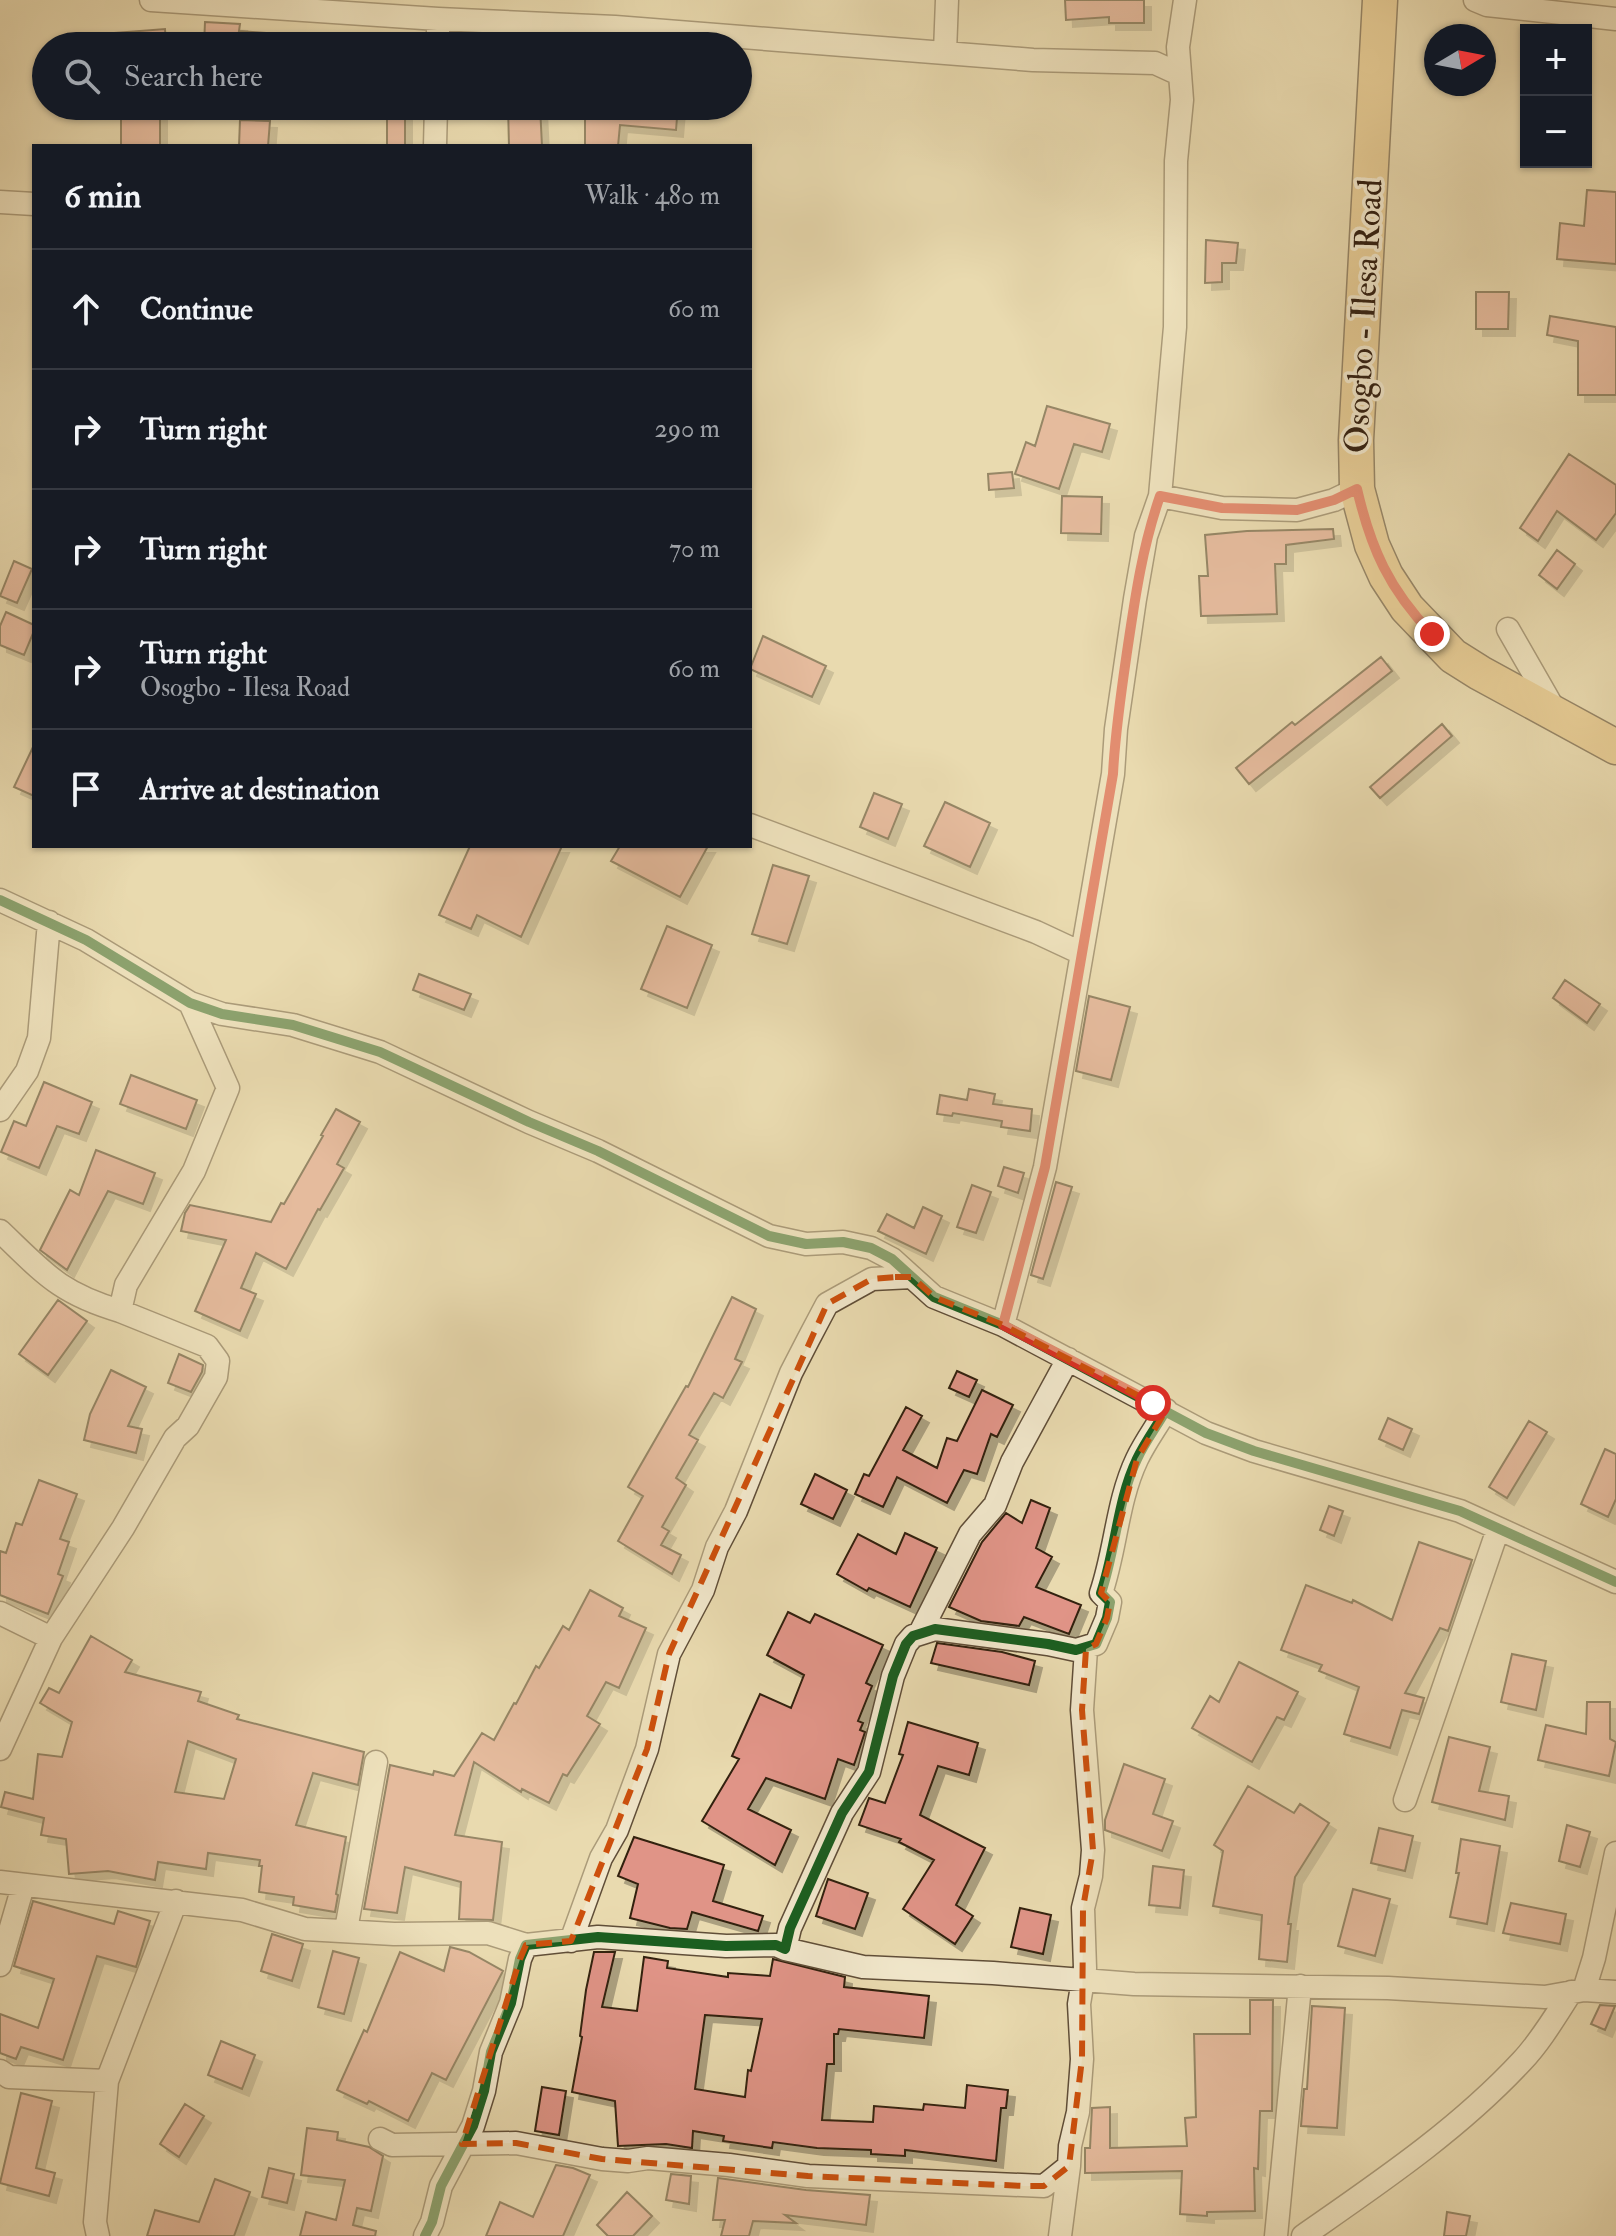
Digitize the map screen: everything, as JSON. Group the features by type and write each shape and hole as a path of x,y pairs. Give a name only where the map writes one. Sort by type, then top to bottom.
{"main road":[{"name":"Osogbo - Ilesa Road","path":"1380,0 1356,440 1357,489 1372,545 1386,576 1407,608 1453,656 1613,742"}],"street":[{"path":"151,0 681,32"},
{"path":"945,52 947,0"},
{"path":"1003,1325 1045,1167 1113,774 1116,729 1135,599 1146,536 1160,496 1175,327 1176,161 1182,100 1178,47 1185,0"},
{"path":"1475,0 1487,5 1616,19"},
{"path":"438,19 438,32"},
{"path":"752,37 1033,60 1155,63 1179,74"},
{"path":"1155,63 1178,47"},
{"path":"435,144 436,120"},
{"path":"0,202 32,204"},
{"path":"1160,496 1222,508 1297,510 1334,500 1357,489"},
{"path":"1508,629 1557,714"},
{"path":"752,826 1036,932 1081,953"},
{"path":"0,900 86,940 190,1003 222,1014 293,1025 380,1052 598,1151 769,1236 806,1244 859,1243 892,1259 934,1297 1003,1325 1206,1433 1254,1451 1446,1507 1616,1582"},
{"path":"0,1110 27,1071 39,1038 49,922"},
{"path":"120,1311 126,1285 194,1171 228,1088 190,1003"},
{"path":"0,1231 44,1275 65,1290 207,1346 218,1361 216,1377 188,1426 175,1438 123,1528 51,1638 0,1749"},
{"path":"571,1941 601,1858 617,1830 647,1749 669,1654 703,1590 717,1547 736,1511 791,1373 827,1304 872,1279 912,1277"},
{"path":"785,1949 790,1928 842,1813 869,1772 893,1676 906,1644 921,1631 970,1534 995,1505 1012,1462 1068,1359"},
{"path":"921,1631 935,1629 1076,1650 1096,1644 1110,1602 1101,1593 1120,1511 1137,1459 1166,1410"},
{"path":"1405,1800 1498,1529"},
{"path":"0,1613 51,1638"},
{"path":"1060,2236 1070,2146 1078,2112 1082,2059 1079,2004 1085,1968 1083,1908 1091,1876 1093,1850 1081,1690 1086,1649"},
{"path":"346,1930 376,1762"},
{"path":"1303,2236 1410,2160 1483,2099 1523,2060 1578,1991 1594,1958 1616,1853"},
{"path":"0,1882 242,1910 305,1929 394,1934 488,1933 526,1945 598,1937 712,1946 776,1945 863,1967 1134,1984 1402,1988 1545,1997 1578,1991 1616,1992"},
{"path":"0,1965 23,1886"},
{"path":"98,2236 95,2222 107,2081 176,1901"},
{"path":"425,2236 432,2222 441,2186 476,2114 491,2052 511,2003 526,1945"},
{"path":"1276,2236 1300,1986"},
{"path":"0,2071 9,2077 107,2081"},
{"path":"380,2139 392,2145 516,2143 602,2159 628,2161 648,2158 808,2176 890,2181 944,2180 1044,2186 1069,2166"}],"highlighted area":[{"path":"895,1277 912,1277 934,1297 1003,1325 1166,1410 1137,1459 1101,1593 1110,1602 1107,1618 1096,1644 1086,1649 1082,1710 1093,1850 1083,1908 1082,2059 1069,2166 1044,2186 1024,2186 808,2176 602,2159 516,2143 462,2144 526,1945 571,1941 647,1749 669,1654 827,1304 872,1279"}],"building":[{"path":"1065,0 1144,0 1144,23 1109,23 1109,17 1066,20"},
{"path":"205,22 240,24 239,31 252,32 205,32"},
{"path":"165,29 165,32 127,32"},
{"path":"121,120 160,120 160,144 121,144"},
{"path":"240,120 270,121 268,144 239,144"},
{"path":"387,120 405,120 405,144 387,144"},
{"path":"508,120 541,120 542,144 509,144"},
{"path":"585,120 677,120 676,130 620,125 618,144 585,144"},
{"path":"1587,190 1616,192 1616,264 1557,259 1560,223 1584,226"},
{"path":"1206,240 1238,243 1236,263 1222,263 1222,282 1205,283"},
{"path":"1476,292 1509,292 1508,329 1476,329"},
{"path":"1550,316 1616,327 1616,395 1578,395 1578,341 1547,335"},
{"path":"1047,406 1110,424 1102,452 1074,444 1059,489 1015,474 1026,442 1035,446"},
{"path":"1569,454 1616,485 1616,513 1596,540 1557,511 1538,541 1520,528"},
{"path":"1012,472 1014,488 989,490 988,474"},
{"path":"1062,496 1102,497 1101,534 1061,533"},
{"path":"1333,529 1334,539 1286,545 1286,564 1275,564 1277,614 1201,616 1199,576 1208,576 1205,535"},
{"path":"1557,550 1575,564 1557,589 1539,575"},
{"path":"14,561 32,569 17,603 0,596"},
{"path":"6,612 32,624 32,636 24,655 0,645 0,626"},
{"path":"763,636 826,666 812,697 752,670"},
{"path":"1381,657 1392,671 1249,784 1236,768 1292,722 1295,725"},
{"path":"1442,724 1452,736 1380,798 1370,787"},
{"path":"32,749 32,795 14,787"},
{"path":"874,793 902,804 888,839 860,827"},
{"path":"945,802 990,823 970,867 924,846"},
{"path":"469,848 561,848 521,937 477,915 471,929 439,915"},
{"path":"619,848 707,848 680,897 611,861"},
{"path":"773,865 809,876 787,944 752,934"},
{"path":"667,926 712,945 687,1008 641,989"},
{"path":"419,974 471,994 464,1010 413,990"},
{"path":"1565,980 1600,1004 1587,1023 1553,998"},
{"path":"1089,996 1130,1007 1111,1080 1076,1071"},
{"path":"131,1075 197,1100 186,1129 120,1104"},
{"path":"44,1082 92,1102 79,1134 57,1126 39,1168 1,1152 14,1121 26,1126"},
{"path":"969,1089 995,1094 993,1104 1032,1109 1030,1131 1001,1127 1002,1121 953,1113 952,1116 937,1114 940,1095 967,1100"},
{"path":"336,1109 360,1122 337,1164 344,1168 286,1269 256,1253 241,1288 256,1294 240,1331 195,1311 226,1240 181,1231 190,1205 271,1222"},
{"path":"96,1150 155,1173 143,1204 108,1191 67,1270 40,1250 70,1190 79,1195"},
{"path":"1004,1167 1024,1173 1018,1193 998,1186"},
{"path":"1056,1182 1072,1187 1043,1279 1031,1275"},
{"path":"972,1185 991,1192 976,1233 957,1227"},
{"path":"923,1207 942,1216 926,1254 878,1231 887,1214 914,1228"},
{"path":"732,1297 756,1309 735,1359 742,1362 723,1398 714,1393 689,1435 698,1440 676,1478 686,1485 662,1527 669,1531 661,1545 681,1555 672,1574 618,1541 643,1496 628,1487 688,1387"},
{"path":"58,1300 87,1321 48,1375 19,1354"},
{"path":"179,1354 203,1365 191,1392 168,1383"},
{"path":"111,1370 146,1387 128,1426 142,1429 136,1453 84,1440 90,1414"},
{"path":"957,1371 977,1380 969,1397 949,1388"},
{"path":"982,1390 1013,1405 997,1437 991,1434 977,1474 964,1470 947,1503 897,1477 883,1507 855,1494 864,1474 869,1476 906,1407 922,1416 903,1450 937,1468 947,1438 957,1441"},
{"path":"1388,1418 1412,1429 1403,1450 1379,1439"},
{"path":"1529,1421 1547,1432 1507,1498 1489,1487"},
{"path":"1605,1449 1616,1454 1616,1499 1608,1517 1581,1504"},
{"path":"815,1474 847,1490 833,1519 801,1504"},
{"path":"39,1480 77,1494 60,1539 69,1542 58,1574 63,1576 48,1614 0,1595 0,1551 6,1553 16,1523 22,1525"},
{"path":"1031,1500 1050,1508 1036,1548 1052,1557 1036,1587 1081,1605 1069,1634 1024,1617 1019,1626 981,1621 949,1607 982,1542 1006,1513 1022,1523"},
{"path":"1329,1506 1343,1511 1334,1536 1320,1530"},
{"path":"905,1533 937,1548 910,1607 869,1588 867,1591 837,1574 858,1534 896,1554"},
{"path":"1419,1542 1472,1560 1448,1631 1440,1628 1405,1693 1424,1698 1419,1714 1402,1710 1390,1748 1344,1734 1359,1687 1319,1671 1322,1665 1281,1650 1306,1585 1352,1603 1353,1600 1392,1620"},
{"path":"590,1590 623,1608 619,1616 646,1628 619,1688 606,1682 587,1716 600,1724 567,1776 563,1774 549,1803 522,1789 521,1792 474,1762 455,1835 502,1842 493,1920 459,1919 461,1882 405,1867 397,1913 364,1909 390,1765 433,1775 434,1771 454,1776 482,1733 494,1740 536,1666 539,1668 563,1626 569,1630"},
{"path":"788,1612 810,1623 815,1614 883,1645 866,1683 872,1686 858,1721 863,1723 860,1730 865,1732 854,1765 838,1759 825,1799 766,1778 748,1809 791,1830 775,1865 702,1821 739,1759 732,1756 760,1694 791,1708 804,1675 767,1655"},
{"path":"91,1636 132,1660 125,1672 201,1692 198,1701 239,1715 237,1719 364,1752 358,1785 313,1773 296,1825 346,1837 335,1912 293,1905 294,1897 259,1892 260,1860 208,1853 206,1869 158,1862 155,1880 108,1871 69,1874 66,1839 41,1835 44,1818 1,1807 5,1792 33,1799 38,1754 62,1757 72,1722 40,1703 49,1688 59,1693","holes":["188,1741 236,1759 224,1799 175,1792"]},
{"path":"937,1643 1002,1652 1035,1661 1029,1685 931,1663"},
{"path":"1512,1654 1546,1661 1536,1710 1501,1702"},
{"path":"1239,1662 1298,1692 1284,1720 1277,1717 1252,1762 1192,1728 1210,1696 1219,1702"},
{"path":"1587,1702 1610,1702 1610,1739 1616,1742 1609,1776 1538,1760 1546,1725 1586,1734"},
{"path":"908,1722 978,1743 969,1775 938,1766 920,1815 985,1848 956,1905 973,1916 955,1944 903,1909 934,1860 899,1842 901,1839 859,1825 869,1798 885,1803 903,1755 899,1754"},
{"path":"1449,1737 1490,1747 1479,1791 1509,1796 1505,1820 1432,1802"},
{"path":"1124,1764 1165,1779 1153,1814 1173,1821 1162,1851 1105,1830 1105,1820"},
{"path":"1248,1786 1294,1813 1300,1804 1329,1823 1295,1877 1288,1924 1291,1924 1287,1962 1259,1959 1262,1915 1213,1906 1223,1851 1214,1845"},
{"path":"1567,1825 1590,1832 1580,1867 1559,1861"},
{"path":"1379,1828 1413,1836 1405,1871 1371,1863"},
{"path":"634,1837 724,1865 713,1901 763,1916 758,1931 692,1912 687,1929 630,1918 638,1884 618,1876"},
{"path":"1461,1839 1500,1846 1487,1924 1450,1917 1459,1873 1456,1873"},
{"path":"1153,1866 1184,1870 1180,1908 1149,1905"},
{"path":"828,1879 868,1893 855,1929 816,1916"},
{"path":"1353,1889 1390,1899 1375,1956 1338,1946"},
{"path":"33,1901 114,1924 118,1911 150,1921 136,1967 97,1956 63,2060 21,2047 16,2059 0,2053 0,2014 38,2028 54,1979 14,1966"},
{"path":"1511,1903 1566,1914 1560,1944 1503,1933"},
{"path":"1020,1908 1051,1915 1043,1954 1011,1947"},
{"path":"272,1934 303,1944 292,1981 261,1971"},
{"path":"450,1947 469,1952 503,1971 446,2080 432,2073 408,2121 369,2101 367,2104 337,2090 364,2030 367,2032 400,1952 444,1971"},
{"path":"333,1951 359,1958 344,2014 318,2007"},
{"path":"594,1952 615,1952 602,2007 637,2011 644,1957 668,1961 667,1968 728,1977 728,1973 770,1976 773,1959 845,1977 844,1987 929,1996 924,2038 839,2029 838,2034 834,2034 834,2064 827,2064 822,2120 873,2122 874,2106 923,2110 924,2104 965,2108 967,2085 1008,2090 1006,2108 1001,2108 996,2161 905,2150 905,2156 871,2154 871,2150 817,2148 773,2142 772,2148 723,2141 724,2136 693,2131 692,2148 666,2144 618,2146 615,2101 572,2092 582,2037 586,1990","holes":["705,2015 762,2019 751,2071 748,2070 745,2097 695,2089"]},
{"path":"1250,2000 1273,2000 1272,2111 1260,2111 1258,2169 1254,2168 1255,2211 1207,2212 1207,2216 1180,2214 1182,2171 1085,2173 1085,2148 1090,2148 1092,2108 1110,2107 1110,2148 1187,2146 1185,2118 1196,2117 1194,2034 1250,2034"},
{"path":"1600,2005 1615,2006 1605,2030 1591,2024"},
{"path":"1312,2006 1345,2008 1337,2128 1301,2126 1304,2089 1307,2089"},
{"path":"221,2041 255,2055 242,2089 208,2075"},
{"path":"542,2087 566,2091 559,2135 535,2131"},
{"path":"21,2093 52,2101 36,2168 55,2173 49,2196 0,2183"},
{"path":"185,2104 204,2116 179,2157 160,2144"},
{"path":"307,2128 338,2132 337,2140 369,2147 383,2156 371,2211 357,2208 353,2225 376,2231 375,2236 300,2236 306,2212 336,2220 345,2180 301,2175"},
{"path":"556,2165 590,2175 563,2236 486,2236 500,2202 533,2217"},
{"path":"269,2168 294,2174 287,2203 262,2197"},
{"path":"671,2174 691,2176 689,2204 666,2200"},
{"path":"718,2178 870,2195 866,2225 785,2215 796,2223 753,2221 749,2236 721,2236 725,2220 713,2220"},
{"path":"215,2179 250,2192 234,2236 147,2236 155,2210 199,2222"},
{"path":"627,2192 652,2216 633,2236 608,2236 597,2225"},
{"path":"1447,2212 1470,2216 1466,2236 1444,2236"}],"cycle path":[{"path":"0,900 86,940 190,1003 222,1014 293,1025 380,1052 598,1151 769,1236 806,1244 843,1242 871,1248 892,1259 934,1297 1003,1325 1206,1433 1254,1451 1460,1511 1616,1582"},
{"path":"425,2236 432,2222 441,2186 473,2126 484,2091 491,2052 511,2003 526,1945 598,1937 726,1946 776,1945 785,1949 790,1928 842,1813 869,1772 893,1676 906,1644 913,1636 935,1629 1076,1650 1096,1644 1107,1618 1110,1602 1101,1593 1125,1491 1140,1453 1166,1410"}],"route":[{"path":"1153,1403 1003,1325 1045,1167 1113,774 1116,729 1135,599 1146,536 1160,496 1222,508 1297,510 1334,500 1357,489 1372,545 1386,576 1407,608 1432,634"}]}
